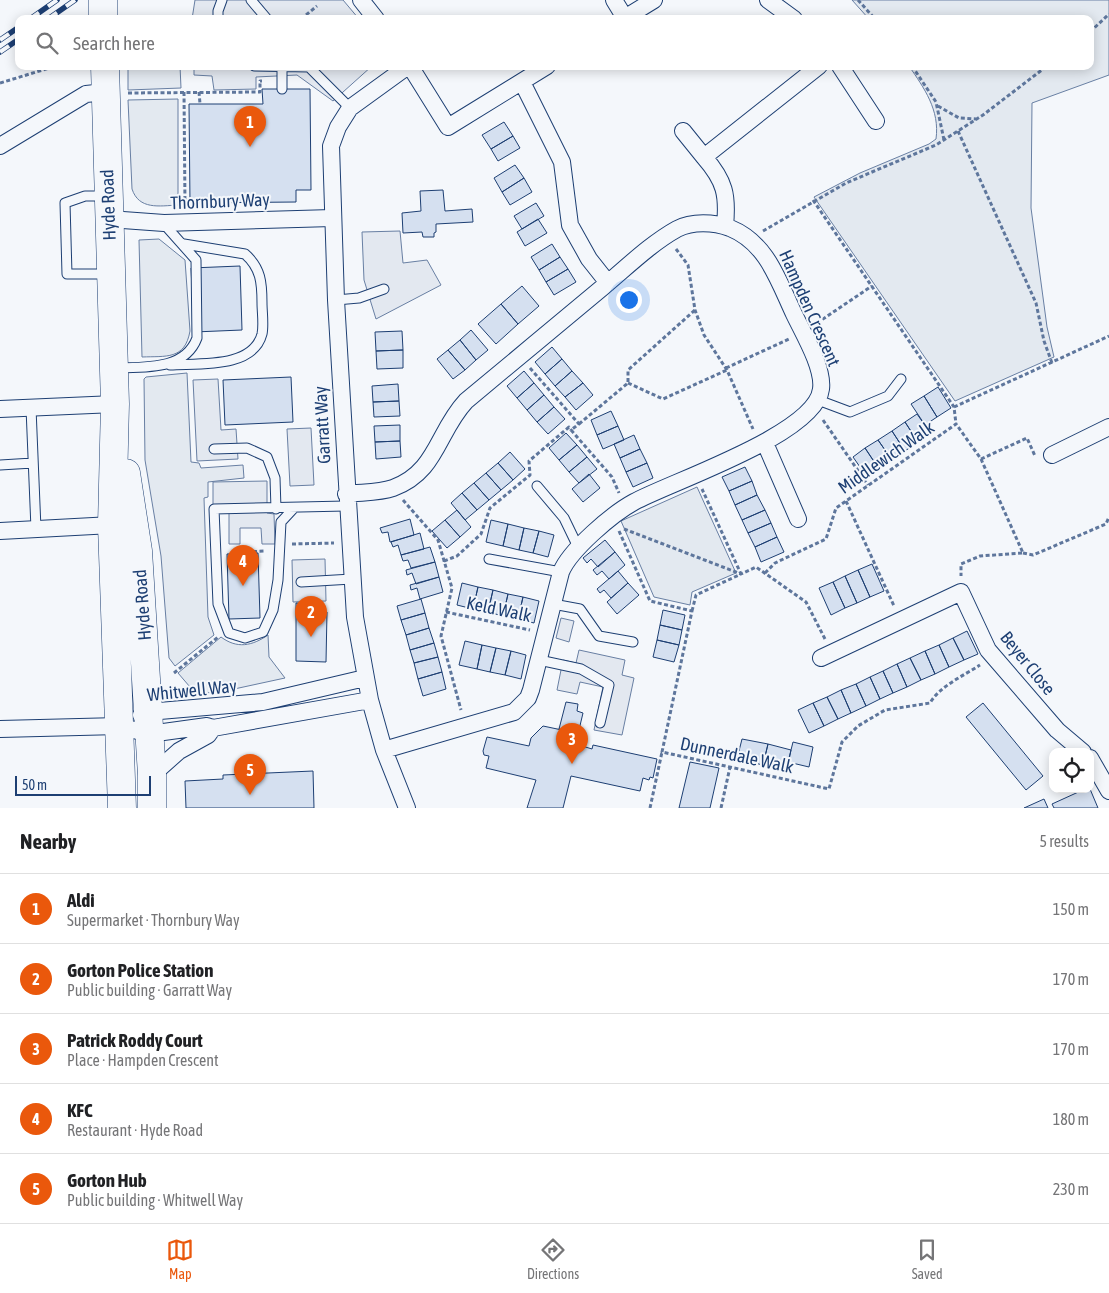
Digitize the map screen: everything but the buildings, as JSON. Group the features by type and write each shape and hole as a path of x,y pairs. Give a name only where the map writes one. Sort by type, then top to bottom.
{"highway":[{"name":"Hyde Road","path":"111,84 108,207 115,404 112,525 122,808"},
{"name":"Hyde Road","path":"115,404 138,551 152,775 152,808"}],"street":[{"path":"361,0 373,15"},
{"path":"614,0 622,15"},
{"path":"629,15 654,0"},
{"path":"768,0 789,15"},
{"name":"Garratt Way","path":"403,70 350,108 338,127 331,146 332,218 346,500 355,616 370,700 384,750 407,808"},
{"path":"412,70 448,127 541,70"},
{"path":"704,157 814,70"},
{"path":"843,70 876,121"},
{"path":"522,82 562,162 570,225 589,260 608,283"},
{"path":"0,146 86,94 111,84"},
{"path":"683,131 713,168 723,188 727,202 725,226"},
{"name":"Thornbury Way","path":"108,207 164,224 332,218"},
{"name":"Hampden Crescent","path":"346,500 391,489 407,481 425,468 453,415 466,401 667,236 678,229 699,223 725,226 754,241 771,265 819,370 822,381 816,403"},
{"path":"384,750 514,712 528,698 560,572 569,556 625,508 762,444 816,403"},
{"path":"0,409 115,404"},
{"path":"1052,455 1109,427"},
{"path":"762,444 798,519"},
{"path":"0,531 112,525"},
{"path":"826,656 961,592"},
{"name":"Beyer Close","path":"961,592 988,650 1057,730 1078,748"},
{"name":"Whitwell Way","path":"119,726 149,723 263,702 365,678"},
{"name":"Whitwell Way","path":"149,723 207,726 213,728 370,700"},
{"path":"0,730 119,726"},
{"name":"Whitwell Way","path":"152,775 179,751 208,735 213,728"},
{"path":"1094,765 1109,791"}],"lane":[{"path":"218,15 222,0"},
{"path":"251,0 264,15"},
{"path":"282,70 282,89"},
{"path":"311,70 350,108"},
{"path":"108,207 85,196 65,203 67,274 110,274"},
{"path":"164,224 184,244 196,260 197,338 193,349 170,365"},
{"path":"113,368 237,360 253,350 262,334 262,279 253,261 245,254 184,244"},
{"path":"336,300 359,298 384,289"},
{"path":"816,403 850,412 888,396 901,378"},
{"path":"31,408 36,529"},
{"path":"214,449 247,448 268,457 275,478 276,508"},
{"path":"0,465 33,463"},
{"path":"537,486 564,518 578,547"},
{"path":"294,508 281,522 278,580 273,610 263,632 245,638 229,633 218,604 214,509 294,508 346,500"},
{"path":"489,558 560,572"},
{"path":"301,582 352,579"},
{"path":"553,604 580,609 599,636 633,642"},
{"path":"539,660 581,669 609,685 600,723"}],"path":[{"path":"858,0 871,15"},
{"path":"306,15 317,6"},
{"path":"1094,28 1109,14"},
{"path":"0,83 43,70"},
{"path":"914,70 937,106 944,140"},
{"path":"754,241 763,231 813,200 846,183 944,140 976,119 1042,70"},
{"path":"111,84 184,92 260,92 260,81 267,81"},
{"path":"184,92 185,212"},
{"path":"199,92 200,104"},
{"path":"937,106 959,118 976,119"},
{"path":"958,130 1036,303 1044,341 1052,363"},
{"path":"813,200 954,408 956,424 981,459 1023,553"},
{"path":"667,236 688,265 695,310 704,335 726,369 762,444"},
{"path":"810,327 872,286"},
{"path":"628,383 628,370 695,310"},
{"path":"628,383 663,400 796,335"},
{"path":"954,408 1109,336"},
{"path":"520,356 579,424"},
{"path":"572,430 628,383"},
{"path":"816,403 868,485"},
{"name":"Middlewich Walk","path":"765,574 775,563 826,539 836,508 956,424"},
{"path":"444,561 457,556 481,534 490,508 530,475 529,461 569,427 612,477 625,508"},
{"path":"981,459 1027,438 1038,462 1052,455"},
{"path":"696,474 740,574"},
{"path":"403,499 438,540 452,588 441,636 463,715"},
{"path":"846,501 901,620"},
{"path":"961,592 961,564 980,556 1023,553 1032,555 1106,524 1109,517"},
{"path":"692,611 650,602 617,526 740,574 756,567 806,602 826,656"},
{"path":"286,544 334,543"},
{"path":"242,554 242,552 272,551"},
{"name":"Dunnerdale Walk","path":"740,574 696,594 662,752 829,789 842,742 858,726 885,710 930,703 934,696 954,680 994,657"},
{"name":"Keld Walk","path":"446,612 545,634"},
{"path":"174,673 226,629"},
{"path":"650,808 662,752"},
{"path":"721,808 730,767"}],"shaded area":[{"path":"195,0 343,0 356,15 193,15"},
{"path":"852,0 1109,0 1109,75 1032,103 1031,208 1047,327 1054,357 955,401 814,197 860,173 929,144 936,139 936,118 930,100 912,70 1094,70 1094,15 865,15"},
{"path":"128,70 180,70 181,88 128,90"},
{"path":"194,70 368,70 333,101 297,75 256,77 256,89 214,90 212,76 194,75"},
{"path":"178,99 178,205 157,206 145,204 135,196 132,189 128,100"},
{"path":"400,231 403,263 427,260 441,285 376,319 364,280 362,232"},
{"path":"159,239 185,260 190,331 184,347 179,352 166,356 142,357 139,240"},
{"path":"187,373 191,462 199,463 201,468 243,465 244,478 208,482 208,497 204,498 208,617 214,635 175,666 169,658 161,556 145,460 144,379 146,377"},
{"path":"218,379 221,430 236,429 238,459 197,461 193,380"},
{"path":"311,428 314,485 290,486 287,429"},
{"path":"267,481 267,513 274,514 275,544 262,544 261,528 240,528 240,544 229,544 229,513 213,513 213,482"},
{"path":"697,487 736,573 692,592 690,605 654,597 621,521"},
{"path":"325,559 326,601 293,602 292,560"},
{"path":"561,618 574,621 569,642 556,638"},
{"path":"268,635 269,657 285,678 225,691 196,694 178,673 221,637 227,641 244,645 256,642"},
{"path":"579,650 625,660 622,675 634,678 622,735 594,730 603,687 580,682 577,694 557,690 563,660 576,663"}],"railway":[{"path":"36,15 57,0"},
{"path":"54,15 75,0"},
{"path":"0,40 15,30"},
{"path":"0,52 15,42"}],"place":[{"name":"Aldi","path":"250,147"},
{"name":"KFC","path":"243,586"},
{"name":"Gorton Police Station","path":"311,637"},
{"name":"Patrick Roddy Court","path":"572,764"},
{"name":"Gorton Hub","path":"250,795"}]}
